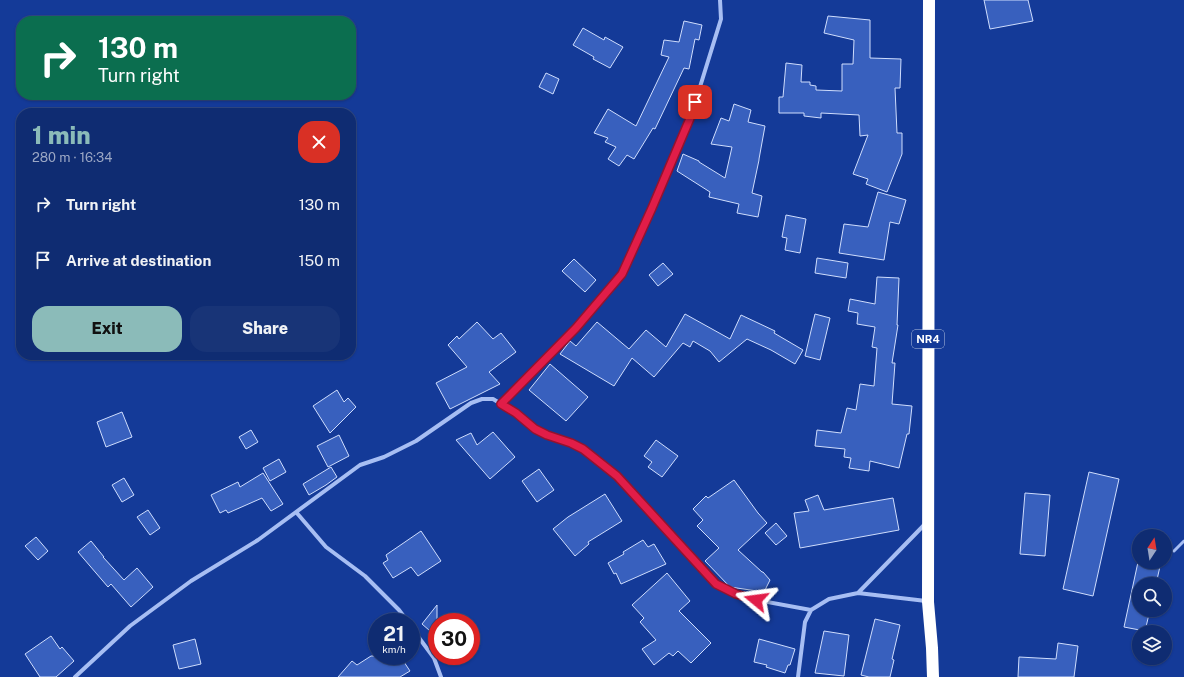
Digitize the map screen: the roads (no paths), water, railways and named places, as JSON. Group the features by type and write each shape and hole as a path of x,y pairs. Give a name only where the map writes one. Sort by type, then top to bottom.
{"highway":[{"name":"NR4","path":"929,0 928,602 933,677"}],"street":[{"path":"501,404 576,328 622,274 691,116 721,19 720,0"},
{"path":"75,677 130,626 191,581 258,540 360,465 384,457 416,441 471,403 482,399 493,399 516,413 535,429 583,449 617,476 716,584 736,594 756,600 811,610"},
{"path":"296,512 326,547 364,576 401,613"},
{"path":"858,593 928,521"},
{"path":"798,677 805,622 811,610 829,600 858,593 928,602"},
{"path":"420,639 434,658 441,677"}],"lane":[{"path":"1174,551 1184,541"}]}
